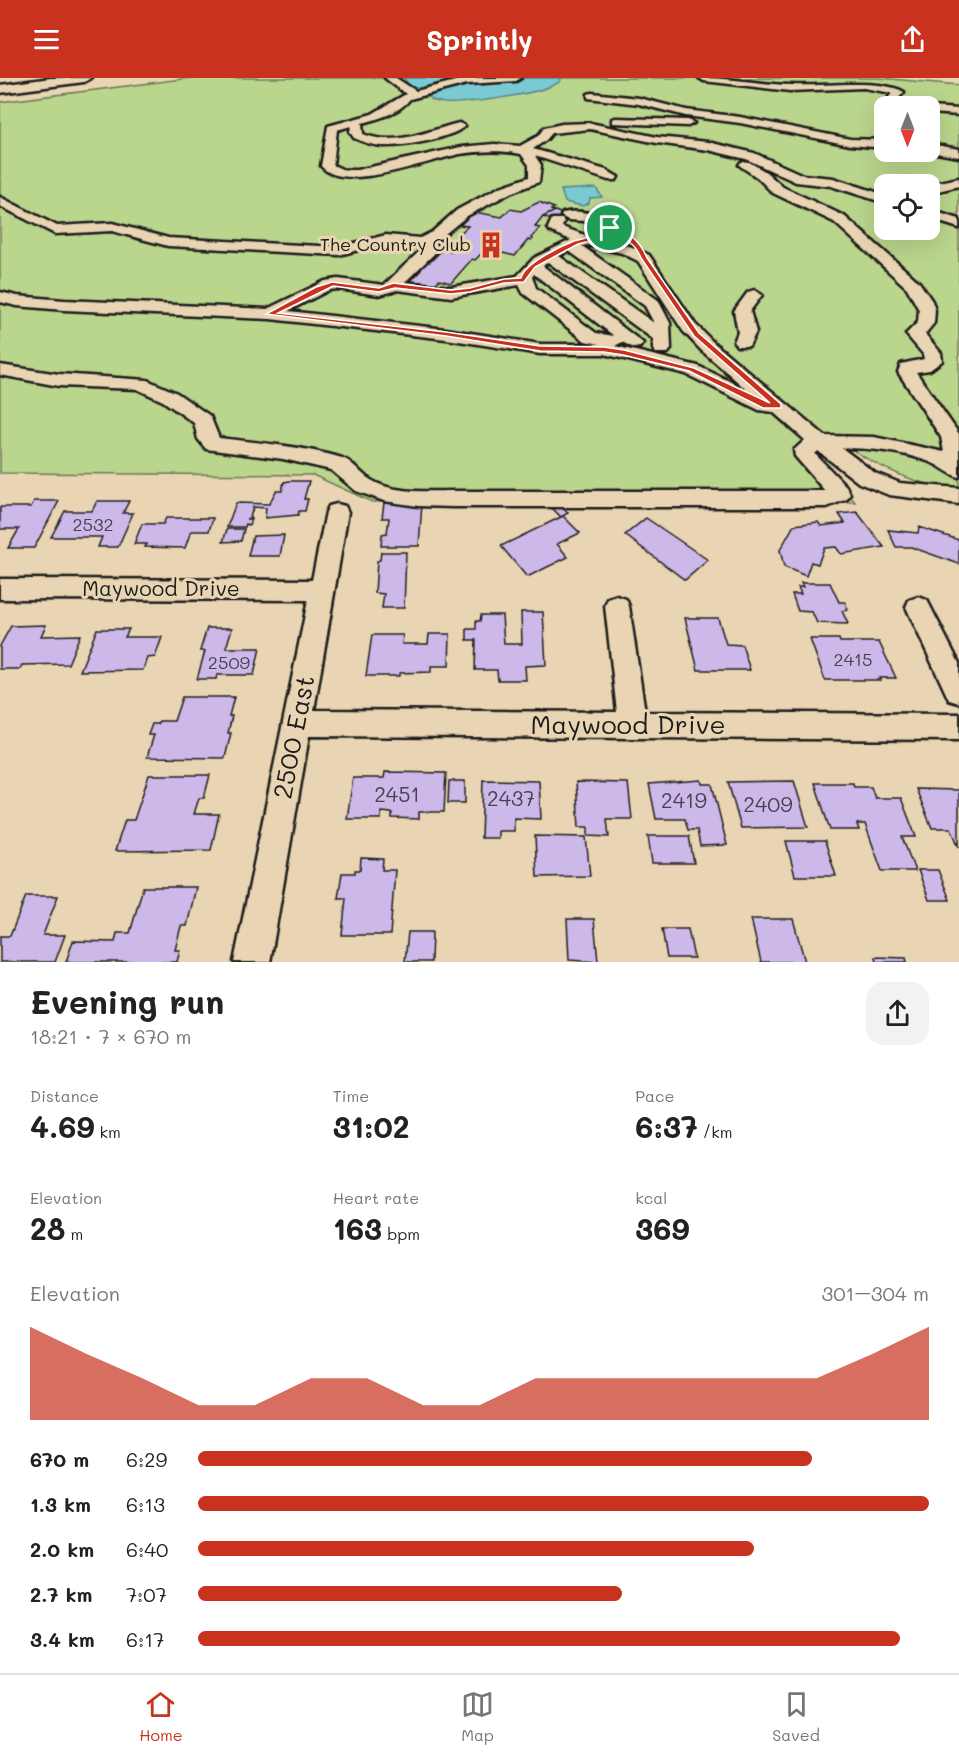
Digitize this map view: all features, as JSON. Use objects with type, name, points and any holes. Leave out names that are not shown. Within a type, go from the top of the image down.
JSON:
[{"type":"highway","points":[[0,84],[38,78]]},
{"type":"highway","points":[[0,89],[84,78]]},
{"type":"street","points":[[390,78],[414,95]]},
{"type":"street","points":[[516,78],[459,83],[406,97],[393,107],[357,122],[332,128],[327,166],[337,173],[359,173],[479,146],[524,149],[612,177]]},
{"type":"street","points":[[704,78],[797,88],[832,86],[881,88],[899,92],[896,96]]},
{"type":"street","points":[[592,96],[639,101],[686,113],[748,122],[850,142],[874,143]]},
{"type":"street","points":[[940,111],[959,112]]},
{"type":"street","points":[[551,129],[548,126],[552,122],[576,117],[630,122],[748,122]]},
{"type":"street","points":[[357,122],[358,136],[381,141],[414,139],[459,126]]},
{"type":"street","points":[[524,149],[542,138],[551,129],[590,126],[657,140],[708,146],[750,156],[802,180],[833,182],[874,195]]},
{"type":"street","points":[[0,370],[59,380],[140,384],[170,397],[200,417],[205,423],[209,441],[213,444],[283,452],[337,464],[342,466],[357,483],[368,488],[423,498],[827,500],[839,494],[838,491],[805,456],[804,450],[809,445],[819,442],[903,448],[953,466],[955,452],[951,437],[907,372],[907,368],[924,366],[933,361],[932,353],[915,334],[926,325],[927,310],[914,285],[836,216],[778,190],[753,169],[705,150],[708,146]]},
{"type":"street","points":[[0,201],[55,230],[112,227],[150,239],[184,244],[339,251],[386,239],[398,239],[415,244],[428,241],[462,213],[505,190],[535,179],[536,165],[524,149]]},
{"type":"street","points":[[940,150],[959,153]]},
{"type":"street","points":[[940,185],[959,182]]},
{"type":"street","points":[[662,343],[660,315],[652,303],[578,243],[555,228],[562,219],[583,216],[635,242],[689,327],[694,348]]},
{"type":"street","points":[[940,217],[959,224]]},
{"type":"street","points":[[393,285],[451,292],[470,290],[529,273],[550,256],[578,243],[603,236],[610,228]]},
{"type":"street","points":[[270,314],[332,284],[379,290],[389,289],[432,248],[428,241]]},
{"type":"street","points":[[578,243],[627,250],[644,258]]},
{"type":"street","points":[[550,256],[662,343]]},
{"type":"street","points":[[529,273],[529,290],[591,337],[637,345],[662,343],[694,348],[778,406],[819,442],[880,485],[914,494],[955,496]]},
{"type":"street","points":[[743,342],[747,332],[742,311],[754,295]]},
{"type":"street","points":[[0,297],[18,301],[270,314],[446,334],[540,348],[604,349],[692,370],[766,406],[778,406]]},
{"type":"street","points":[[0,306],[18,301]]},
{"type":"street","name":"2500 East","points":[[252,962],[337,512]]},
{"type":"street","name":"Maywood Drive","points":[[0,589],[322,590]]},
{"type":"street","points":[[616,606],[633,725]]},
{"type":"street","points":[[918,608],[959,691]]},
{"type":"street","name":"Maywood Drive","points":[[297,723],[959,727]]},
{"type":"green space","points":[[190,78],[879,78],[959,85],[959,489],[916,481],[872,461],[847,446],[817,456],[855,502],[372,502],[313,475],[0,473],[0,102]]},
{"type":"water","points":[[404,78],[453,78],[447,80],[464,85],[525,78],[558,78],[561,80],[541,90],[524,94],[469,102],[444,103],[429,98],[428,90],[410,87]]},
{"type":"water","points":[[596,188],[602,197],[590,198],[589,203],[583,206],[565,202],[561,190]]},
{"type":"building","name":"The Country Club","points":[[539,202],[554,208],[551,210],[555,211],[543,217],[535,227],[540,228],[531,238],[533,239],[528,240],[515,256],[486,249],[475,260],[472,259],[451,283],[439,280],[430,289],[408,284],[421,270],[417,269],[426,261],[430,262],[442,250],[451,252],[463,240],[455,238],[468,226],[460,225],[474,212],[502,217],[510,209],[521,211]]},
{"type":"building","points":[[555,211],[572,218],[562,224],[543,217]]},
{"type":"building","points":[[309,481],[304,499],[308,499],[305,511],[299,511],[298,515],[265,518],[266,508],[253,507],[250,518],[246,519],[251,519],[249,525],[227,527],[236,503],[269,504],[276,491],[282,491],[284,482]]},
{"type":"building","points":[[34,501],[59,501],[34,548],[8,548],[19,529],[0,529],[0,507],[31,507]]},
{"type":"building","points":[[97,501],[129,501],[123,513],[133,513],[118,547],[98,547],[102,537],[51,537],[65,511],[92,511]]},
{"type":"building","points":[[384,503],[422,503],[419,546],[381,546],[382,534],[387,533],[389,518],[382,518]]},
{"type":"building","points":[[557,504],[568,513],[561,517],[551,507]]},
{"type":"building","points":[[857,512],[884,547],[841,554],[836,547],[824,548],[818,564],[811,562],[806,576],[784,567],[780,550],[794,525],[818,522],[821,526],[845,523],[839,514]]},
{"type":"building","points":[[563,516],[580,533],[557,544],[568,557],[527,577],[501,546]]},
{"type":"building","points":[[166,518],[213,518],[209,531],[191,531],[185,548],[145,547],[147,544],[134,544],[142,524],[163,524]]},
{"type":"building","points":[[646,518],[708,560],[685,580],[625,535]]},
{"type":"building","points":[[919,527],[959,540],[959,564],[911,547],[896,547],[888,530],[918,533]]},
{"type":"building","points":[[227,529],[244,529],[241,541],[223,542]]},
{"type":"building","points":[[284,535],[280,556],[248,556],[253,536]]},
{"type":"building","points":[[381,552],[406,552],[404,608],[382,608],[384,594],[375,593],[377,561],[380,560]]},
{"type":"building","points":[[801,583],[830,583],[839,602],[845,602],[848,610],[842,611],[848,624],[817,623],[812,612],[798,611],[792,594],[801,594],[798,587],[803,587]]},
{"type":"building","points":[[521,612],[543,612],[546,665],[525,666],[526,680],[498,680],[497,670],[475,670],[476,640],[467,640],[467,629],[476,629],[476,621],[480,621],[481,615],[502,615],[504,644],[522,644]]},
{"type":"building","points":[[685,618],[718,618],[726,644],[742,645],[750,670],[698,670]]},
{"type":"building","points":[[46,625],[41,636],[80,635],[68,664],[22,665],[20,669],[0,669],[0,646],[11,626]]},
{"type":"building","points":[[207,628],[232,628],[226,648],[260,648],[254,675],[217,675],[216,679],[197,679],[205,651],[200,651]]},
{"type":"building","points":[[97,629],[129,629],[125,637],[162,637],[155,657],[147,658],[143,670],[80,671]]},
{"type":"building","points":[[429,634],[450,634],[449,666],[431,666],[431,672],[399,673],[399,676],[366,676],[372,635],[403,635],[402,644],[428,644]]},
{"type":"building","points":[[810,639],[879,642],[896,678],[825,680]]},
{"type":"building","points":[[182,697],[234,697],[229,716],[232,716],[228,733],[231,733],[225,758],[147,757],[154,735],[148,735],[152,724],[158,724],[159,721],[174,721]]},
{"type":"building","points":[[385,772],[446,773],[444,812],[419,812],[419,819],[392,818],[392,813],[381,812],[381,819],[347,819],[353,778],[384,778]]},
{"type":"building","points":[[149,775],[210,775],[204,798],[199,798],[194,814],[219,814],[211,850],[115,851],[125,820],[134,820]]},
{"type":"building","points":[[483,780],[539,781],[541,819],[514,818],[514,831],[498,831],[498,838],[481,838]]},
{"type":"building","points":[[701,780],[702,784],[712,784],[727,845],[700,846],[697,830],[688,830],[685,819],[656,819],[649,784]]},
{"type":"building","points":[[449,781],[465,781],[465,803],[448,803]]},
{"type":"building","points":[[794,781],[808,827],[741,828],[728,782]]},
{"type":"building","points":[[576,782],[628,783],[632,819],[607,819],[609,837],[588,836],[588,827],[579,827]]},
{"type":"building","points":[[815,783],[853,783],[854,787],[871,787],[875,798],[901,798],[916,837],[902,837],[915,871],[882,871],[865,824],[857,824],[859,830],[830,830]]},
{"type":"building","points":[[916,789],[959,790],[959,847],[951,828],[932,828]]},
{"type":"building","points":[[535,836],[586,837],[590,876],[537,877]]},
{"type":"building","points":[[648,836],[689,836],[694,863],[652,863]]},
{"type":"building","points":[[786,841],[825,841],[836,876],[795,876]]},
{"type":"building","points":[[361,858],[383,859],[382,870],[395,870],[390,935],[342,935],[346,898],[338,898],[342,873],[355,873],[355,870],[360,870]]},
{"type":"building","points":[[918,870],[938,870],[950,900],[929,900]]},
{"type":"building","points":[[143,887],[196,887],[187,926],[181,926],[175,950],[180,950],[177,962],[66,962],[73,941],[115,942],[117,933],[130,933]]},
{"type":"building","points":[[26,896],[58,896],[43,935],[65,935],[55,962],[0,962],[0,936],[10,936]]},
{"type":"building","points":[[567,919],[594,919],[598,962],[569,960]]},
{"type":"building","points":[[751,919],[793,919],[805,962],[761,962]]},
{"type":"building","points":[[662,929],[688,929],[694,958],[667,958]]},
{"type":"building","points":[[408,932],[432,932],[431,962],[405,962]]},
{"type":"building","points":[[875,957],[906,958],[907,962],[876,962]]},
{"type":"waterway","points":[[940,107],[959,108]]},
{"type":"place","name":"The Country Club","points":[[491,245]]},
{"type":"route","points":[[610,228],[630,238],[639,246],[644,258],[696,335],[778,406],[766,406],[692,370],[624,352],[604,349],[540,348],[446,334],[270,314],[332,284],[368,290],[389,289],[393,285],[434,292],[451,292],[470,290],[504,281],[524,280],[526,273],[533,266],[576,243],[603,236],[610,228]]}]
